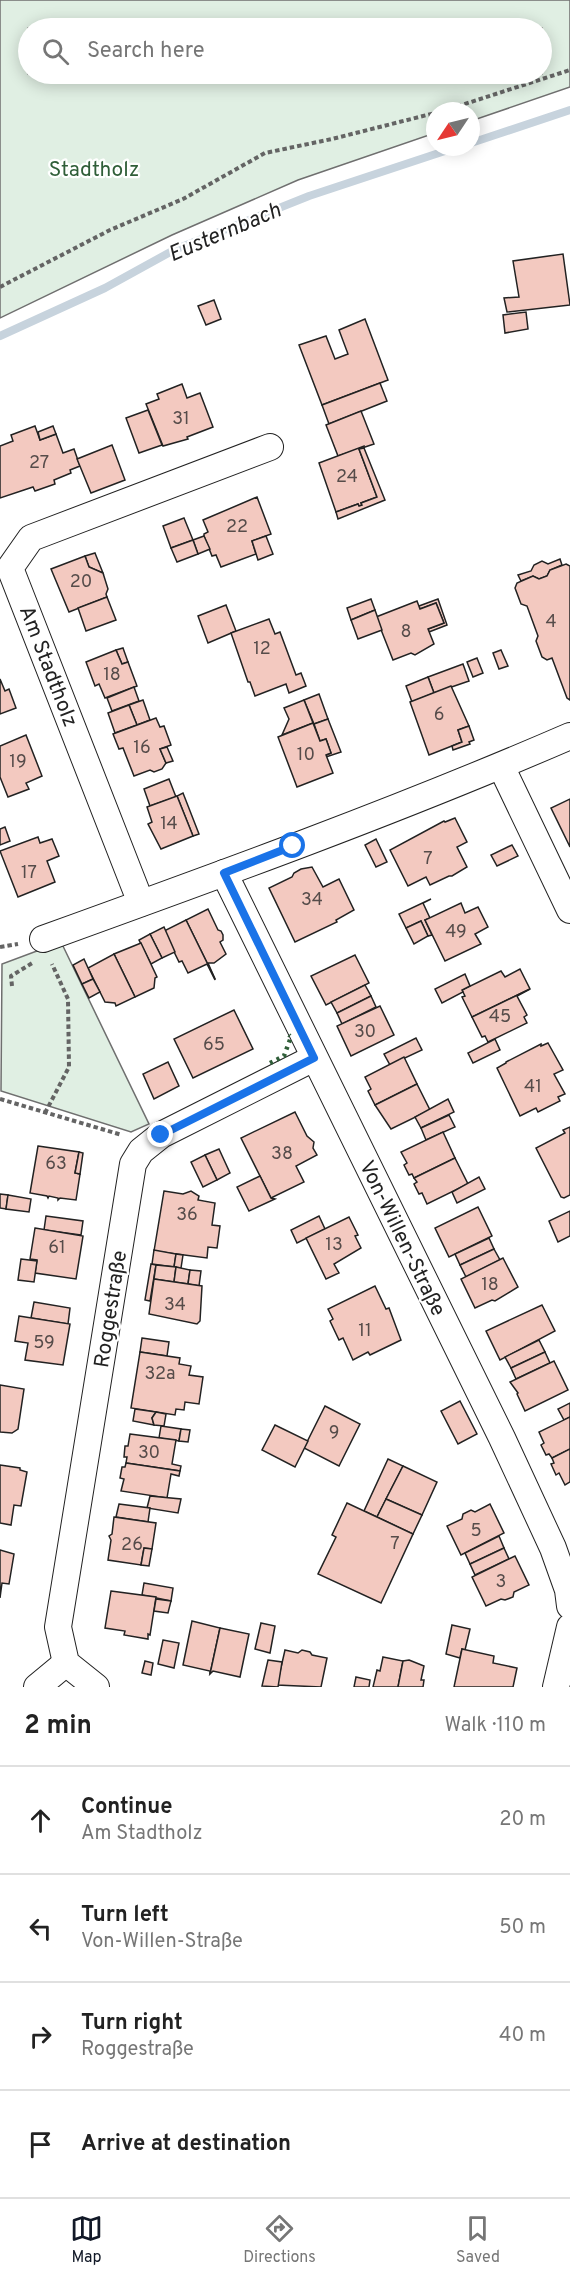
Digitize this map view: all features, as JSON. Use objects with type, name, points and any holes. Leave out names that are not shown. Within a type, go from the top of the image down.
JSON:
[{"type":"street","name":"Am Stadtholz","points":[[141,903],[10,568],[31,538],[270,447]]},
{"type":"street","points":[[46,947],[141,903],[501,766],[570,736]]},
{"type":"street","points":[[501,766],[570,910]]},
{"type":"street","name":"Von-Willen-Straße","points":[[224,873],[502,1438],[553,1548],[568,1590],[570,1606]]},
{"type":"street","points":[[141,1151],[161,1135],[314,1058]]},
{"type":"street","name":"Roggestraße","points":[[66,1663],[58,1627],[133,1164],[141,1151]]},
{"type":"street","points":[[556,1687],[570,1627]]},
{"type":"street","points":[[37,1687],[66,1663],[96,1687]]},
{"type":"path","points":[[552,76],[570,70]]},
{"type":"path","points":[[471,102],[527,84]]},
{"type":"path","points":[[0,287],[110,230],[183,199],[265,153],[332,140],[426,115]]},
{"type":"path","points":[[12,986],[11,976],[46,947],[68,999],[69,1067],[45,1113]]},
{"type":"path","points":[[0,1099],[121,1135],[141,1151]]},
{"type":"green space","name":"Stadtholz","points":[[0,0],[570,0],[570,87],[480,118],[480,102],[426,102],[426,136],[298,180],[172,235],[0,318]]},
{"type":"green space","points":[[61,942],[149,1124],[131,1132],[1,1091],[2,964]]},
{"type":"building","points":[[563,254],[570,305],[507,312],[504,298],[519,297],[513,261]]},
{"type":"building","points":[[214,300],[221,319],[206,325],[198,306]]},
{"type":"building","points":[[526,312],[528,329],[505,333],[503,315]]},
{"type":"building","points":[[365,319],[388,380],[322,405],[299,345],[326,336],[335,359],[348,354],[339,330]]},
{"type":"building","points":[[380,383],[387,401],[329,424],[322,405]]},
{"type":"building","points":[[182,384],[187,398],[200,393],[213,427],[187,437],[188,439],[163,446],[146,404],[159,399],[157,394]]},
{"type":"building","points":[[148,410],[162,445],[139,453],[126,418]]},
{"type":"building","points":[[361,411],[374,444],[338,456],[326,425]]},
{"type":"building","points":[[35,426],[40,440],[56,434],[63,453],[74,449],[80,466],[70,470],[71,473],[54,480],[55,484],[35,491],[33,487],[0,498],[0,446],[13,441],[11,435]]},
{"type":"building","points":[[53,426],[56,434],[40,440],[38,432]]},
{"type":"building","points":[[112,445],[125,480],[91,493],[77,459]]},
{"type":"building","points":[[364,446],[359,449],[377,497],[361,503],[362,505],[358,504],[336,512],[319,463]]},
{"type":"building","points":[[364,448],[385,500],[338,519],[336,512],[358,504],[362,505],[361,503],[377,497],[359,449]]},
{"type":"building","points":[[257,497],[271,534],[252,541],[256,554],[221,567],[216,555],[212,556],[204,536],[208,532],[203,520]]},
{"type":"building","points":[[184,518],[193,540],[171,548],[163,526]]},
{"type":"building","points":[[204,536],[210,549],[198,554],[193,540]]},
{"type":"building","points":[[266,536],[273,554],[258,560],[252,541]]},
{"type":"building","points":[[193,540],[198,554],[177,562],[171,548]]},
{"type":"building","points":[[95,553],[103,573],[89,567],[85,556]]},
{"type":"building","points":[[85,556],[89,567],[103,573],[108,589],[107,597],[69,612],[51,569]]},
{"type":"building","points":[[560,559],[562,565],[550,570],[547,576],[539,579],[533,576],[521,581],[518,575],[531,571],[534,565],[542,561],[548,564]]},
{"type":"building","points":[[566,564],[570,566],[570,700],[567,698],[552,658],[547,660],[542,657],[536,641],[538,636],[527,606],[521,604],[515,588],[517,583],[533,576],[539,579],[547,576],[550,570]]},
{"type":"building","points":[[107,597],[116,620],[86,631],[78,608]]},
{"type":"building","points":[[371,599],[375,610],[351,620],[347,608]]},
{"type":"building","points":[[438,599],[447,625],[429,632],[428,629],[444,623],[436,603],[420,609],[419,606]]},
{"type":"building","points":[[417,601],[420,609],[436,603],[444,623],[428,629],[434,644],[415,655],[411,653],[393,660],[376,617]]},
{"type":"building","points":[[226,605],[236,631],[208,643],[198,616]]},
{"type":"building","points":[[375,610],[382,630],[358,639],[351,620]]},
{"type":"building","points":[[269,619],[275,634],[280,632],[296,675],[301,673],[306,686],[289,693],[286,684],[255,696],[231,633]]},
{"type":"building","points":[[123,648],[128,662],[122,664],[116,650]]},
{"type":"building","points":[[116,650],[122,664],[128,662],[137,686],[105,698],[99,684],[95,686],[86,662]]},
{"type":"building","points":[[501,650],[508,666],[499,669],[493,653]]},
{"type":"building","points":[[477,658],[483,673],[473,677],[467,662]]},
{"type":"building","points":[[463,664],[469,681],[434,693],[428,677]]},
{"type":"building","points":[[428,677],[434,693],[412,702],[406,686]]},
{"type":"building","points":[[0,679],[5,691],[9,689],[16,708],[0,714]]},
{"type":"building","points":[[451,686],[469,726],[458,730],[462,742],[429,755],[410,702]]},
{"type":"building","points":[[134,687],[139,701],[112,711],[107,698]]},
{"type":"building","points":[[319,694],[328,719],[314,724],[304,700]]},
{"type":"building","points":[[143,700],[150,720],[137,725],[129,705]]},
{"type":"building","points":[[304,700],[313,723],[282,735],[289,719],[284,708]]},
{"type":"building","points":[[129,705],[137,725],[115,733],[108,713]]},
{"type":"building","points":[[156,718],[160,727],[164,726],[171,745],[160,749],[166,763],[162,769],[154,772],[150,770],[134,776],[123,748],[119,749],[113,734]]},
{"type":"building","points":[[328,719],[341,752],[326,757],[331,753],[326,739],[320,741],[314,724]]},
{"type":"building","points":[[313,723],[320,741],[326,739],[331,753],[326,755],[333,773],[297,787],[278,737]]},
{"type":"building","points":[[469,726],[474,740],[469,742],[470,744],[453,750],[452,746],[462,742],[458,730]]},
{"type":"building","points":[[26,735],[42,776],[26,783],[29,789],[8,797],[0,777],[0,746]]},
{"type":"building","points":[[167,747],[173,761],[166,763],[160,749]]},
{"type":"building","points":[[169,779],[176,797],[150,806],[144,789]]},
{"type":"building","points":[[183,793],[199,834],[193,836],[177,796]]},
{"type":"building","points":[[177,796],[193,836],[161,849],[148,824],[152,822],[147,807]]},
{"type":"building","points":[[570,799],[570,847],[551,808]]},
{"type":"building","points":[[455,818],[467,842],[457,847],[467,867],[430,885],[426,877],[408,886],[390,850],[444,821]]},
{"type":"building","points":[[5,827],[10,841],[0,845],[0,829]]},
{"type":"building","points":[[38,837],[40,843],[52,839],[59,856],[47,861],[55,882],[18,897],[0,851]]},
{"type":"building","points":[[376,839],[387,862],[376,867],[365,845]]},
{"type":"building","points":[[512,845],[518,856],[497,866],[491,855]]},
{"type":"building","points":[[312,867],[323,887],[339,879],[354,910],[336,920],[337,922],[295,942],[269,888],[292,877],[301,869]]},
{"type":"building","points":[[431,899],[423,903],[430,918],[425,920],[432,935],[428,936],[421,921],[406,928],[399,914]]},
{"type":"building","points":[[461,903],[465,913],[478,907],[488,927],[475,934],[481,944],[445,961],[425,920]]},
{"type":"building","points":[[208,909],[218,930],[223,935],[223,940],[220,942],[226,954],[214,963],[208,963],[215,979],[186,920]]},
{"type":"building","points":[[186,920],[215,980],[207,964],[188,973],[182,961],[179,962],[164,931]]},
{"type":"building","points":[[421,921],[428,936],[414,944],[406,928]]},
{"type":"building","points":[[164,927],[175,952],[162,958],[150,934]]},
{"type":"building","points":[[150,934],[162,958],[151,964],[139,940]]},
{"type":"building","points":[[141,943],[157,977],[154,988],[135,997],[114,954]]},
{"type":"building","points":[[114,954],[135,997],[116,1006],[115,1003],[105,1002],[88,968]]},
{"type":"building","points":[[355,955],[369,983],[326,1005],[311,976]]},
{"type":"building","points":[[84,959],[93,979],[82,984],[73,965]]},
{"type":"building","points":[[520,969],[530,989],[472,1017],[462,997],[465,996],[462,990],[501,971],[505,977]]},
{"type":"building","points":[[465,974],[470,986],[442,1003],[435,989]]},
{"type":"building","points":[[93,979],[100,992],[89,998],[82,984]]},
{"type":"building","points":[[365,985],[371,996],[337,1013],[331,1002]]},
{"type":"building","points":[[530,989],[517,996],[527,1015],[524,1017],[527,1023],[488,1042],[485,1036],[482,1037],[472,1017]]},
{"type":"building","points":[[371,996],[376,1007],[342,1024],[337,1013]]},
{"type":"building","points":[[380,1006],[394,1035],[351,1056],[337,1026]]},
{"type":"building","points":[[234,1010],[253,1049],[193,1078],[174,1039]]},
{"type":"building","points":[[416,1038],[422,1050],[390,1065],[384,1054]]},
{"type":"building","points":[[495,1039],[500,1050],[473,1063],[468,1053]]},
{"type":"building","points":[[548,1043],[563,1070],[554,1074],[565,1094],[558,1097],[560,1101],[538,1112],[536,1108],[520,1116],[497,1068],[541,1044],[541,1046]]},
{"type":"building","points":[[404,1057],[417,1084],[375,1105],[368,1091],[371,1089],[365,1077]]},
{"type":"building","points":[[168,1062],[179,1086],[154,1099],[143,1074]]},
{"type":"building","points":[[417,1084],[430,1110],[391,1129],[375,1105]]},
{"type":"building","points":[[448,1099],[454,1112],[421,1128],[415,1117]]},
{"type":"building","points":[[295,1112],[307,1136],[314,1142],[313,1148],[317,1155],[296,1166],[304,1182],[271,1198],[241,1138]]},
{"type":"building","points":[[449,1115],[455,1127],[426,1140],[421,1128]]},
{"type":"building","points":[[570,1127],[570,1195],[564,1198],[561,1197],[536,1148],[565,1133],[563,1130]]},
{"type":"building","points":[[443,1132],[455,1158],[414,1178],[412,1174],[409,1175],[404,1165],[407,1163],[401,1152]]},
{"type":"building","points":[[38,1146],[79,1152],[75,1173],[80,1174],[76,1200],[60,1198],[58,1200],[58,1198],[30,1193]]},
{"type":"building","points":[[219,1149],[230,1173],[217,1180],[205,1155]]},
{"type":"building","points":[[79,1152],[83,1153],[80,1174],[75,1173]]},
{"type":"building","points":[[205,1155],[217,1180],[203,1187],[191,1162]]},
{"type":"building","points":[[455,1158],[468,1184],[427,1204],[422,1193],[419,1194],[414,1184],[417,1182],[414,1178]]},
{"type":"building","points":[[260,1176],[271,1198],[275,1199],[249,1211],[237,1187]]},
{"type":"building","points":[[479,1177],[485,1189],[457,1203],[452,1192]]},
{"type":"building","points":[[164,1191],[183,1194],[191,1191],[199,1196],[198,1200],[215,1203],[212,1225],[220,1226],[217,1248],[208,1247],[207,1258],[154,1251]]},
{"type":"building","points":[[0,1194],[8,1195],[6,1209],[0,1208]]},
{"type":"building","points":[[8,1195],[31,1199],[29,1212],[6,1209]]},
{"type":"building","points":[[478,1207],[492,1236],[449,1257],[435,1228]]},
{"type":"building","points":[[570,1211],[570,1236],[558,1242],[549,1221]]},
{"type":"building","points":[[46,1216],[83,1221],[81,1235],[44,1230]]},
{"type":"building","points":[[319,1216],[325,1229],[297,1243],[291,1230]]},
{"type":"building","points":[[349,1217],[358,1235],[355,1236],[361,1248],[334,1264],[339,1273],[326,1279],[306,1238]]},
{"type":"building","points":[[35,1228],[83,1236],[76,1279],[35,1273],[37,1260],[30,1259]]},
{"type":"building","points":[[489,1238],[494,1249],[460,1265],[455,1254]]},
{"type":"building","points":[[494,1249],[500,1260],[466,1277],[460,1265]]},
{"type":"building","points":[[154,1250],[176,1254],[174,1267],[152,1264]]},
{"type":"building","points":[[176,1254],[183,1255],[181,1268],[174,1267]]},
{"type":"building","points":[[503,1258],[518,1287],[495,1301],[492,1300],[475,1308],[461,1279]]},
{"type":"building","points":[[21,1259],[37,1261],[34,1282],[18,1280]]},
{"type":"building","points":[[151,1264],[156,1265],[150,1301],[145,1300]]},
{"type":"building","points":[[156,1265],[176,1267],[174,1282],[154,1279]]},
{"type":"building","points":[[176,1267],[190,1270],[188,1284],[174,1282]]},
{"type":"building","points":[[190,1270],[201,1271],[199,1286],[188,1284]]},
{"type":"building","points":[[154,1279],[202,1286],[200,1321],[197,1324],[149,1314]]},
{"type":"building","points":[[375,1286],[386,1309],[389,1308],[401,1340],[370,1355],[368,1352],[353,1360],[343,1338],[339,1340],[330,1321],[333,1319],[328,1309]]},
{"type":"building","points":[[34,1302],[70,1308],[68,1324],[31,1318]]},
{"type":"building","points":[[542,1305],[555,1331],[500,1360],[486,1331]]},
{"type":"building","points":[[19,1316],[70,1324],[63,1365],[25,1360],[28,1343],[15,1341]]},
{"type":"building","points":[[142,1338],[169,1342],[167,1356],[140,1352]]},
{"type":"building","points":[[539,1340],[545,1352],[511,1368],[505,1357]]},
{"type":"building","points":[[140,1352],[180,1358],[179,1364],[191,1366],[189,1375],[203,1377],[199,1404],[185,1402],[184,1410],[176,1409],[175,1415],[131,1408]]},
{"type":"building","points":[[545,1352],[550,1363],[516,1379],[511,1368]]},
{"type":"building","points":[[554,1361],[568,1390],[525,1411],[518,1393],[510,1382]]},
{"type":"building","points":[[0,1385],[24,1389],[18,1429],[12,1433],[0,1432]]},
{"type":"building","points":[[460,1401],[477,1434],[458,1444],[441,1411]]},
{"type":"building","points":[[570,1403],[570,1417],[564,1420],[558,1409]]},
{"type":"building","points":[[325,1406],[360,1424],[339,1466],[304,1448]]},
{"type":"building","points":[[135,1409],[156,1412],[152,1418],[154,1425],[133,1421]]},
{"type":"building","points":[[156,1412],[166,1414],[164,1426],[154,1425],[152,1418]]},
{"type":"building","points":[[570,1417],[570,1449],[552,1458],[549,1454],[546,1455],[541,1445],[544,1443],[539,1432]]},
{"type":"building","points":[[275,1425],[308,1441],[295,1467],[262,1450]]},
{"type":"building","points":[[161,1426],[181,1429],[179,1441],[159,1438]]},
{"type":"building","points":[[181,1429],[190,1430],[188,1442],[179,1441]]},
{"type":"building","points":[[130,1434],[176,1440],[172,1464],[181,1466],[180,1471],[126,1463],[125,1446],[128,1446]]},
{"type":"building","points":[[570,1449],[570,1482],[565,1485],[559,1473],[556,1475],[551,1464],[554,1463],[552,1458]]},
{"type":"building","points":[[388,1459],[403,1466],[377,1517],[364,1511]]},
{"type":"building","points":[[126,1463],[180,1471],[179,1476],[171,1474],[167,1498],[121,1491],[124,1479],[120,1478],[122,1467],[125,1467]]},
{"type":"building","points":[[0,1465],[20,1468],[27,1472],[21,1506],[14,1505],[11,1525],[0,1523]]},
{"type":"building","points":[[403,1466],[437,1482],[422,1515],[386,1499]]},
{"type":"building","points":[[150,1496],[181,1499],[178,1513],[147,1508]]},
{"type":"building","points":[[386,1499],[422,1515],[413,1534],[377,1517]]},
{"type":"building","points":[[347,1503],[413,1534],[381,1603],[318,1574],[336,1537],[332,1535]]},
{"type":"building","points":[[119,1504],[150,1508],[148,1522],[116,1517]]},
{"type":"building","points":[[490,1504],[504,1533],[461,1555],[447,1526],[462,1519],[463,1514],[471,1510],[475,1512]]},
{"type":"building","points":[[114,1517],[156,1523],[152,1549],[144,1548],[141,1565],[108,1560],[111,1540],[109,1536],[112,1534]]},
{"type":"building","points":[[499,1536],[504,1548],[470,1564],[465,1553]]},
{"type":"building","points":[[144,1548],[152,1549],[149,1566],[141,1565]]},
{"type":"building","points":[[504,1548],[509,1559],[475,1575],[470,1564]]},
{"type":"building","points":[[0,1550],[14,1554],[9,1584],[2,1583],[0,1598]]},
{"type":"building","points":[[515,1556],[529,1585],[514,1592],[513,1597],[501,1599],[486,1606],[472,1577]]},
{"type":"building","points":[[144,1583],[173,1588],[171,1601],[142,1595]]},
{"type":"building","points":[[111,1591],[156,1597],[148,1639],[124,1635],[125,1631],[105,1628]]},
{"type":"building","points":[[156,1599],[171,1601],[168,1613],[154,1611]]},
{"type":"building","points":[[192,1621],[220,1628],[210,1674],[210,1671],[183,1665]]},
{"type":"building","points":[[261,1623],[275,1626],[270,1653],[255,1649]]},
{"type":"building","points":[[452,1625],[470,1629],[465,1650],[462,1649],[460,1658],[446,1654]]},
{"type":"building","points":[[220,1628],[249,1634],[240,1677],[213,1671],[210,1674]]},
{"type":"building","points":[[163,1640],[179,1643],[174,1668],[158,1664]]},
{"type":"building","points":[[462,1649],[494,1656],[493,1663],[517,1668],[513,1687],[454,1687]]},
{"type":"building","points":[[285,1650],[298,1653],[302,1650],[327,1658],[321,1687],[277,1685]]},
{"type":"building","points":[[383,1657],[403,1661],[398,1687],[373,1687]]},
{"type":"building","points":[[268,1660],[282,1662],[278,1687],[262,1686]]},
{"type":"building","points":[[409,1660],[424,1666],[421,1680],[424,1680],[423,1687],[398,1687],[403,1661]]},
{"type":"building","points":[[145,1661],[153,1663],[151,1675],[142,1673]]},
{"type":"building","points":[[356,1677],[370,1680],[369,1687],[354,1687]]},
{"type":"waterway","name":"Eusternbach","points":[[480,140],[570,110]]},
{"type":"waterway","name":"Eusternbach","points":[[0,336],[105,288],[174,250],[309,196],[430,156]]},
{"type":"hedge","points":[[270,1063],[284,1056],[291,1037],[289,1035]]},
{"type":"route","points":[[161,1135],[314,1058],[224,873],[293,846]]}]
